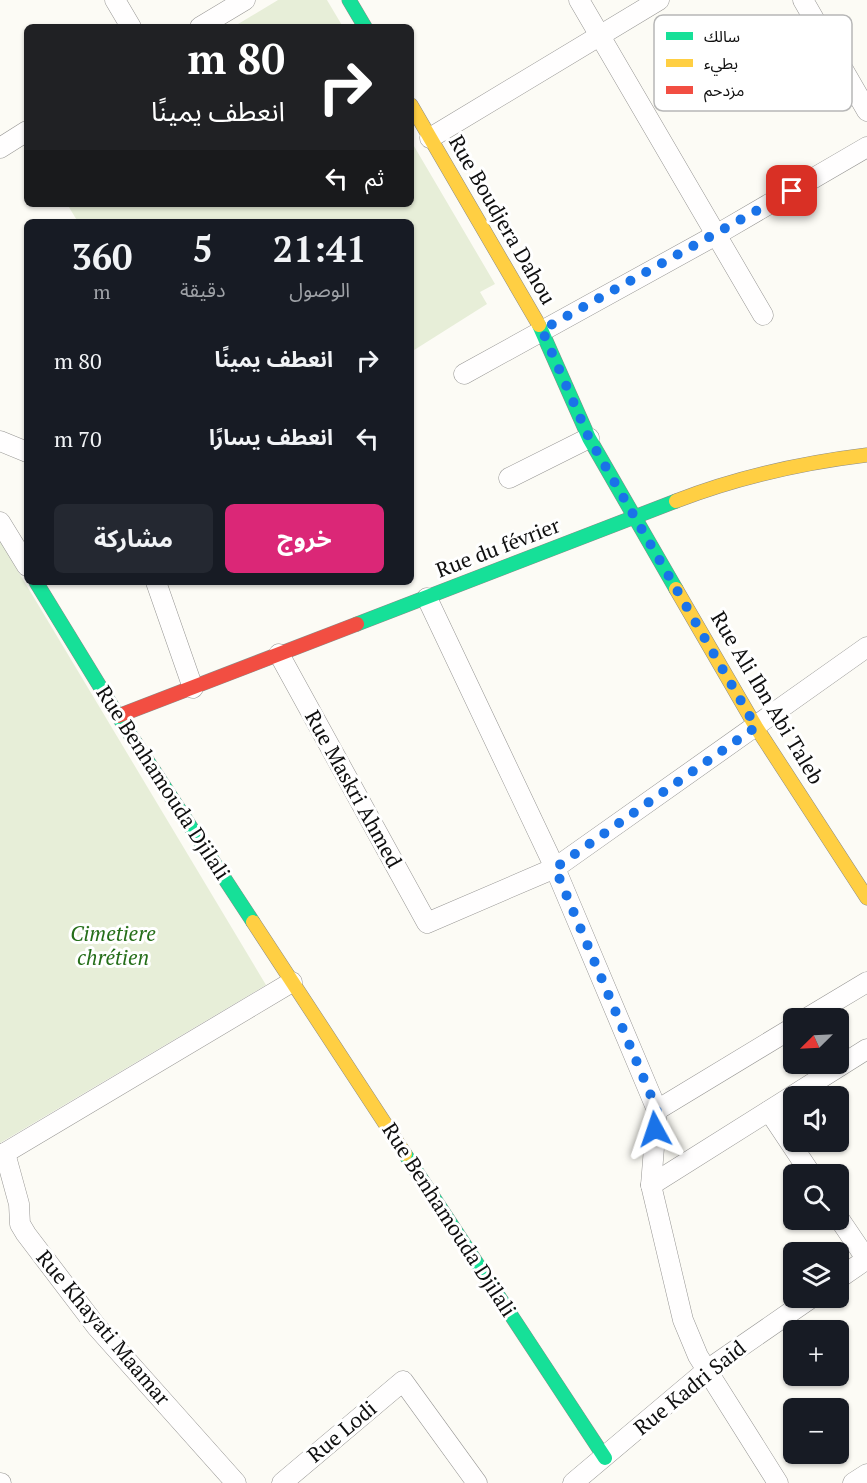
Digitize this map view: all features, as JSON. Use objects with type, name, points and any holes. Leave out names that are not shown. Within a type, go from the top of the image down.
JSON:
[{"type":"street","points":[[115,0],[128,24]]},
{"type":"street","points":[[205,24],[244,0]]},
{"type":"street","points":[[349,0],[363,24]]},
{"type":"street","points":[[579,0],[763,315]]},
{"type":"street","points":[[430,138],[659,0]]},
{"type":"street","points":[[803,0],[812,15]]},
{"type":"street","points":[[852,85],[867,111]]},
{"type":"street","name":"Rue Boudjera Dahou","points":[[414,110],[542,330],[589,438],[636,517]]},
{"type":"street","points":[[0,148],[24,133]]},
{"type":"street","points":[[464,374],[716,235],[867,147]]},
{"type":"street","points":[[509,478],[589,438]]},
{"type":"street","points":[[0,441],[24,451]]},
{"type":"street","name":"Rue du février","points":[[118,716],[721,484],[811,462],[867,455]]},
{"type":"street","name":"Rue Ali Ibn Abi Taleb","points":[[636,517],[756,727],[867,898]]},
{"type":"street","points":[[0,522],[24,561]]},
{"type":"street","name":"Rue Benhamouda Djilali","points":[[38,585],[118,716],[605,1458]]},
{"type":"street","points":[[157,585],[193,687]]},
{"type":"street","points":[[427,598],[555,868],[657,1110],[651,1185],[683,1320],[707,1370],[778,1483]]},
{"type":"street","points":[[555,868],[867,647]]},
{"type":"street","name":"Rue Maskri Ahmed","points":[[279,654],[427,924],[555,868]]},
{"type":"street","points":[[3,1155],[292,982]]},
{"type":"street","points":[[824,1008],[867,982]]},
{"type":"street","points":[[657,1110],[783,1034]]},
{"type":"street","points":[[651,1185],[867,1049]]},
{"type":"street","points":[[769,1111],[804,1164]]},
{"type":"street","name":"Rue Khayati Maamar","points":[[3,1155],[19,1204],[20,1224],[26,1234],[96,1326],[236,1483]]},
{"type":"street","points":[[847,1230],[867,1259],[849,1271]]},
{"type":"street","name":"Rue Kadri Said","points":[[573,1483],[707,1370],[797,1308]]},
{"type":"street","name":"Rue Lodi","points":[[282,1483],[403,1381],[477,1483]]},
{"type":"street","points":[[854,1483],[867,1474]]},
{"type":"green space","points":[[278,0],[327,0],[341,24],[238,24]]},
{"type":"green space","points":[[414,146],[495,284],[480,292],[487,304],[414,350],[414,219],[76,219],[69,207],[414,207]]},
{"type":"green space","name":"Cimetiere chrétien","points":[[0,541],[24,581],[24,585],[26,585],[266,985],[0,1143]]},
{"type":"traffic: fast","points":[[349,0],[363,24]]},
{"type":"traffic: fast","points":[[539,325],[589,438],[676,589]]},
{"type":"traffic: fast","points":[[357,624],[676,501]]},
{"type":"traffic: fast","points":[[38,585],[118,716],[253,922]]},
{"type":"traffic: fast","points":[[405,1154],[605,1458]]},
{"type":"traffic: slow","points":[[414,110],[539,325]]},
{"type":"traffic: slow","points":[[676,501],[770,472],[867,455]]},
{"type":"traffic: slow","points":[[676,589],[756,727],[867,898]]},
{"type":"traffic: slow","points":[[253,922],[405,1154]]},
{"type":"traffic: jam","points":[[118,716],[357,624]]},
{"type":"route","points":[[655,1129],[657,1110],[555,868],[756,727],[589,438],[542,330],[792,191]]}]
